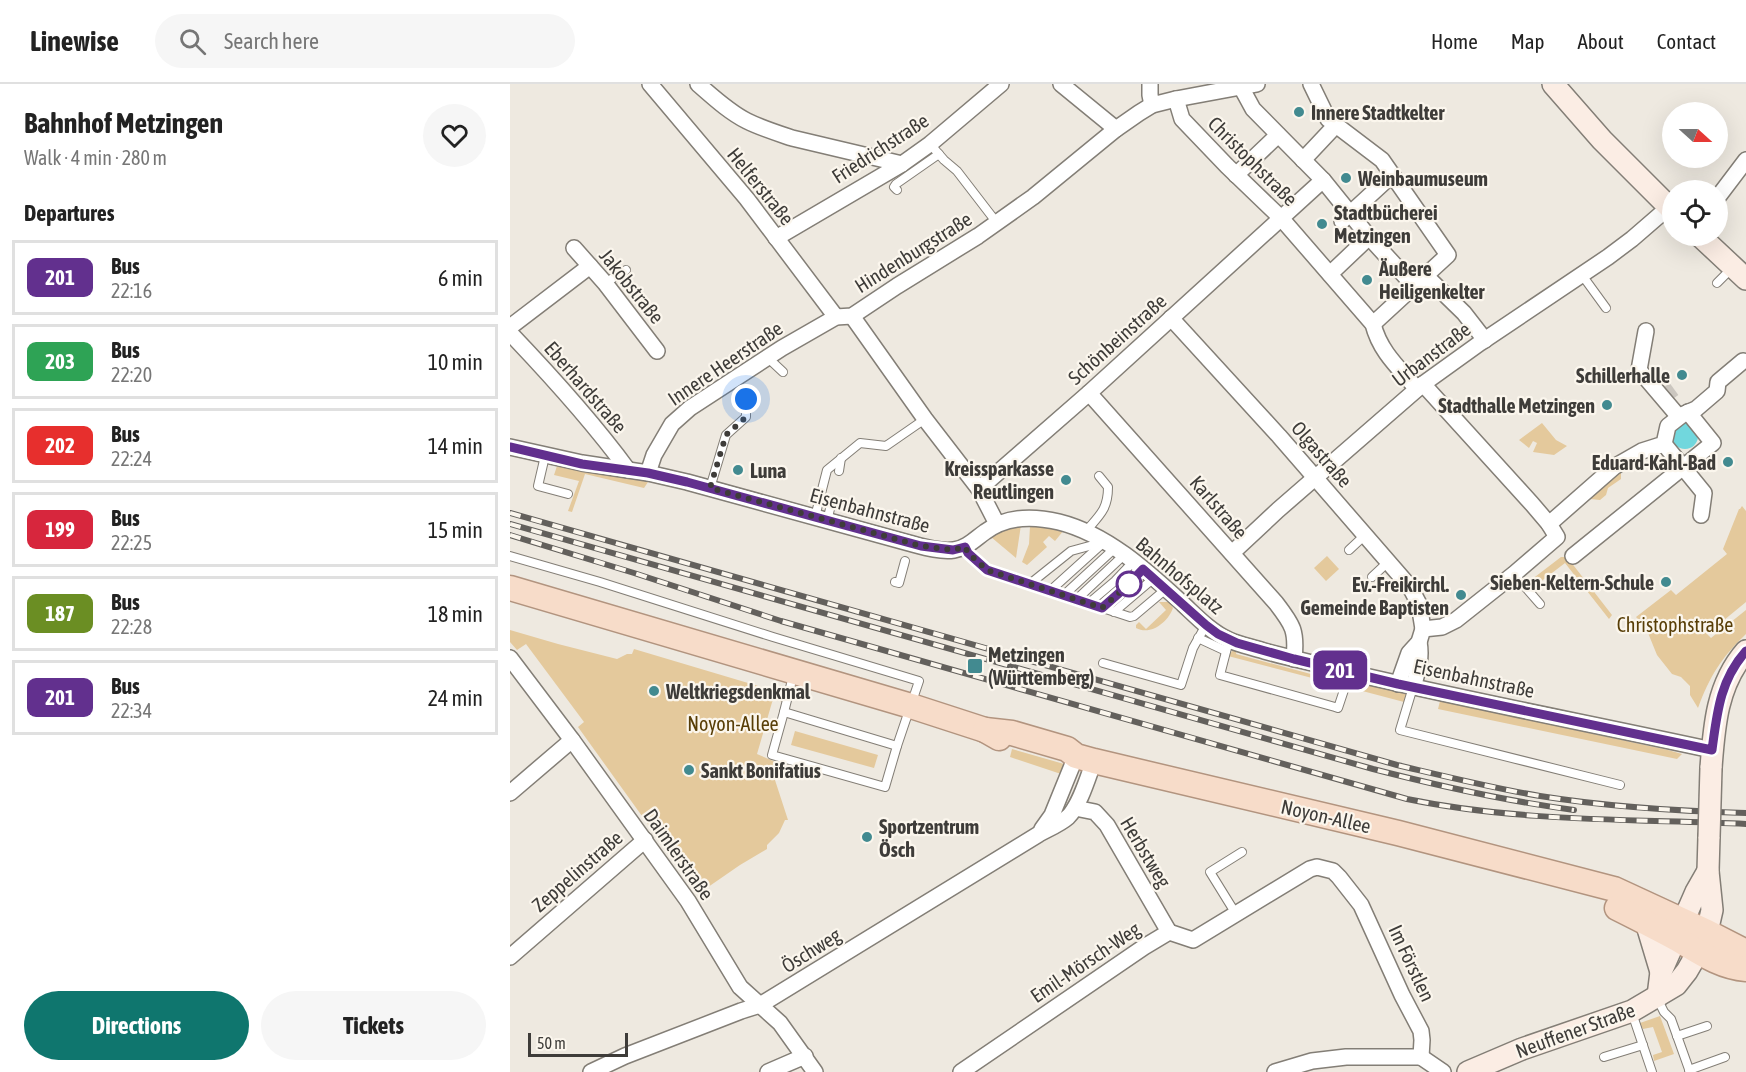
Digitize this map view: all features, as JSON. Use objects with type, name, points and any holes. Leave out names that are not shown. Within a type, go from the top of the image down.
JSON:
[{"type":"main road","points":[[1553,84],[1602,140],[1662,199]]},
{"type":"main road","points":[[1711,246],[1740,273]]},
{"type":"main road","name":"Noyon-Allee","points":[[510,588],[795,671],[985,730],[1012,733],[1067,749],[1085,758],[1477,852],[1614,889],[1680,930]]},
{"type":"main road","points":[[1657,996],[1676,985],[1702,942],[1712,910],[1708,871],[1711,759],[1722,690],[1734,666],[1746,651]]},
{"type":"main road","name":"Neuffener Straße","points":[[1468,1072],[1522,1049],[1632,1011],[1657,996],[1661,972],[1696,892],[1708,871]]},
{"type":"main road","name":"Noyon-Allee","points":[[1576,880],[1605,902],[1646,922],[1680,930]]},
{"type":"main road","points":[[1646,922],[1661,972]]},
{"type":"main road","points":[[1680,930],[1702,942],[1746,952]]},
{"type":"main road","points":[[1702,942],[1710,959],[1732,968],[1746,969]]},
{"type":"street","name":"Helferstraße","points":[[650,84],[747,199],[838,318]]},
{"type":"street","points":[[698,84],[746,120],[781,134],[902,164]]},
{"type":"street","name":"Friedrichstraße","points":[[776,238],[902,164],[934,149],[1001,84]]},
{"type":"street","points":[[1061,84],[1116,129]]},
{"type":"street","points":[[1150,84],[1152,105]]},
{"type":"street","name":"Hindenburgstraße","points":[[997,524],[979,489],[925,419],[838,318],[997,223],[1033,197],[1116,129],[1152,105],[1223,87],[1257,84]]},
{"type":"street","points":[[1311,84],[1328,119],[1382,160],[1449,255],[1373,324]]},
{"type":"street","points":[[1241,87],[1253,109],[1323,180],[1346,217],[1369,237],[1414,286]]},
{"type":"street","name":"Christophstraße","points":[[1176,99],[1182,119],[1281,218],[1373,324],[1376,338],[1382,349],[1553,530]]},
{"type":"street","points":[[1303,160],[1335,126]]},
{"type":"street","points":[[1236,175],[1278,135]]},
{"type":"street","points":[[1728,184],[1746,160]]},
{"type":"street","points":[[1346,217],[1392,175]]},
{"type":"street","name":"Schönbeinstraße","points":[[979,489],[1089,393],[1323,180]]},
{"type":"street","name":"Urbanstraße","points":[[1232,553],[1315,477],[1420,387],[1582,275],[1662,215]]},
{"type":"street","points":[[1330,274],[1369,237]]},
{"type":"street","name":"Jakobstraße","points":[[574,248],[605,283],[657,351]]},
{"type":"street","points":[[510,327],[590,266]]},
{"type":"street","points":[[1425,275],[1464,313],[1485,340]]},
{"type":"street","name":"Innere Heerstraße","points":[[648,473],[654,455],[672,424],[690,408],[767,357],[838,318]]},
{"type":"street","name":"Olgastraße","points":[[1171,318],[1315,477],[1410,587],[1419,604],[1421,653],[1419,669],[1405,685]]},
{"type":"street","points":[[1573,556],[1645,502],[1713,443],[1639,370],[1646,331]]},
{"type":"street","name":"Eberhardstraße","points":[[510,333],[556,381],[628,470]]},
{"type":"street","points":[[1664,444],[1668,426],[1696,409],[1717,391],[1718,382],[1743,361]]},
{"type":"street","name":"Karlstraße","points":[[1089,393],[1276,603],[1292,627],[1296,640],[1294,659]]},
{"type":"street","points":[[1421,635],[1456,620],[1514,574],[1614,467],[1641,448],[1664,444]]},
{"type":"street","points":[[1664,444],[1704,493],[1703,508]]},
{"type":"street","name":"Eisenbahnstraße","points":[[510,447],[582,464],[648,473],[921,546],[953,550],[965,547]]},
{"type":"street","points":[[1700,487],[1716,490]]},
{"type":"street","points":[[965,547],[997,524],[1009,520],[1042,519],[1086,531],[1129,559]]},
{"type":"street","name":"Bahnhofsplatz","points":[[1129,559],[1166,589],[1202,632],[1227,645]]},
{"type":"street","name":"Eisenbahnstraße","points":[[1227,645],[1350,672],[1711,759]]},
{"type":"street","name":"Daimlerstraße","points":[[510,658],[688,901],[740,987],[780,1023],[815,1072]]},
{"type":"street","points":[[510,793],[572,740]]},
{"type":"street","name":"Öschweg","points":[[591,1072],[625,1056],[760,1005],[1068,817],[1075,808],[1085,758]]},
{"type":"street","name":"Öschweg","points":[[1039,834],[1053,815],[1085,758]]},
{"type":"street","name":"Herbstweg","points":[[1075,808],[1095,812],[1107,825],[1169,932]]},
{"type":"street","name":"Zeppelinstraße","points":[[510,957],[645,840]]},
{"type":"street","name":"Emil-Mörsch-Weg","points":[[961,1072],[1169,932],[1193,940],[1310,869],[1317,867],[1332,871]]},
{"type":"street","name":"Im Förstlen","points":[[1332,871],[1340,877],[1361,905],[1376,935],[1402,995],[1421,1031],[1421,1057]]},
{"type":"street","points":[[768,1072],[805,1056]]},
{"type":"street","points":[[1275,1072],[1312,1061],[1346,1057],[1421,1057],[1443,1072]]},
{"type":"lane","points":[[897,190],[894,187],[896,184],[934,149],[957,171],[997,223]]},
{"type":"lane","points":[[605,283],[626,270]]},
{"type":"lane","points":[[1717,283],[1740,273]]},
{"type":"lane","points":[[1582,275],[1605,308]]},
{"type":"lane","points":[[767,357],[783,372]]},
{"type":"lane","points":[[710,488],[726,435],[746,417],[746,399]]},
{"type":"lane","points":[[821,519],[827,470],[860,443],[886,446],[925,419]]},
{"type":"lane","points":[[545,456],[538,486],[568,494]]},
{"type":"lane","points":[[839,471],[841,458]]},
{"type":"lane","points":[[1086,531],[1103,513],[1108,501],[1108,487],[1099,476]]},
{"type":"lane","points":[[821,519],[832,501]]},
{"type":"lane","points":[[1349,550],[1364,536]]},
{"type":"lane","points":[[965,547],[968,553],[987,570],[1130,617],[1166,589]]},
{"type":"lane","points":[[1031,583],[1071,551],[1129,559]]},
{"type":"lane","points":[[512,556],[919,681],[885,787],[772,755],[795,671]]},
{"type":"lane","points":[[1051,590],[1129,559]]},
{"type":"lane","points":[[1064,595],[1129,559]]},
{"type":"lane","points":[[1077,599],[1129,559]]},
{"type":"lane","points":[[1089,603],[1115,581],[1129,559]]},
{"type":"lane","points":[[1102,608],[1127,586],[1129,559]]},
{"type":"lane","points":[[1114,612],[1129,559]]},
{"type":"lane","points":[[895,582],[899,583],[905,561]]},
{"type":"lane","points":[[1372,577],[1388,562]]},
{"type":"lane","points":[[1514,574],[1540,604]]},
{"type":"lane","points":[[1103,663],[1181,685],[1193,648],[1202,632]]},
{"type":"lane","points":[[1227,645],[1220,675],[1338,708],[1350,672]]},
{"type":"lane","points":[[1405,685],[1400,730],[1620,785]]},
{"type":"lane","points":[[784,712],[897,746]]},
{"type":"lane","points":[[1236,914],[1210,872],[1242,852]]},
{"type":"lane","points":[[1657,996],[1664,1012],[1671,1019],[1690,1071],[1725,1057]]},
{"type":"lane","points":[[1632,1011],[1652,1072]]},
{"type":"lane","points":[[1677,1036],[1707,1026]]},
{"type":"lane","points":[[1604,1057],[1643,1045]]},
{"type":"green space","points":[[1542,423],[1556,440],[1567,446],[1554,455],[1533,452],[1537,443],[1533,441],[1529,448],[1519,440]]},
{"type":"green space","points":[[557,466],[650,479],[644,488],[585,474],[572,512],[568,511],[579,481],[554,475]]},
{"type":"green space","points":[[1612,473],[1621,473],[1621,479],[1608,488],[1606,495],[1600,500],[1590,499],[1590,495]]},
{"type":"green space","name":"Christophstraße","points":[[1742,506],[1746,511],[1746,602],[1707,634],[1711,638],[1746,610],[1746,634],[1717,668],[1698,708],[1690,695],[1690,686],[1681,677],[1672,674],[1657,655],[1646,628],[1636,617],[1671,590],[1676,595],[1727,554],[1723,549]]},
{"type":"green space","points":[[1021,525],[1016,558],[991,537],[1004,529]]},
{"type":"green space","points":[[1039,525],[1064,530],[1055,541],[1049,536],[1043,542],[1047,547],[1027,565],[1022,562],[1029,544],[1030,526]]},
{"type":"green space","points":[[1327,556],[1339,569],[1326,581],[1314,568]]},
{"type":"green space","points":[[1561,557],[1567,557],[1612,615],[1609,619],[1565,563],[1535,586],[1531,580]]},
{"type":"green space","points":[[1159,602],[1169,602],[1173,608],[1163,623],[1153,629],[1142,630],[1136,628],[1139,622],[1146,629],[1166,610]]},
{"type":"green space","points":[[510,630],[617,659],[632,654],[634,649],[785,694],[783,702],[773,699],[757,754],[778,763],[774,777],[788,820],[785,820],[779,833],[767,845],[767,849],[698,894],[578,727],[584,722],[526,644],[517,650],[510,642]]},
{"type":"green space","points":[[1237,649],[1236,654],[1333,680],[1334,676],[1335,684],[1228,656]]},
{"type":"green space","points":[[1359,683],[1406,694],[1404,702],[1351,688]]},
{"type":"green space","points":[[1440,701],[1682,754],[1677,759],[1438,709]]},
{"type":"green space","points":[[795,731],[878,755],[874,768],[791,745]]},
{"type":"green space","points":[[1012,749],[1064,764],[1063,774],[1010,757]]},
{"type":"green space","points":[[1660,1016],[1674,1054],[1654,1061],[1653,1055],[1662,1052],[1653,1027],[1643,1029],[1640,1023]]},
{"type":"water","points":[[1685,423],[1694,427],[1698,436],[1694,445],[1685,449],[1676,445],[1672,436],[1676,427]]},
{"type":"tunnel","points":[[1667,394],[1674,389]]},
{"type":"railway","points":[[510,513],[1397,765],[1504,789],[1566,800],[1643,808],[1746,813]]},
{"type":"railway","points":[[510,524],[1373,769],[1473,792],[1574,810]]},
{"type":"railway","points":[[510,535],[781,621],[1407,799],[1534,816],[1746,824]]},
{"type":"bus line","name":"201","points":[[510,447],[582,464],[648,473],[687,482],[921,546],[941,550],[965,547],[968,553],[987,570],[1102,608],[1143,569],[1206,625],[1237,643],[1398,684],[1712,750],[1722,690],[1734,666],[1746,651]]},
{"type":"place","name":"Innere Stadtkelter","points":[[1299,112]]},
{"type":"place","name":"Weinbaumuseum","points":[[1346,178]]},
{"type":"place","name":"Stadtbücherei Metzingen","points":[[1322,224]]},
{"type":"place","name":"Äußere Heiligenkelter","points":[[1367,280]]},
{"type":"place","name":"Schillerhalle","points":[[1682,375]]},
{"type":"place","name":"Stadthalle Metzingen","points":[[1607,405]]},
{"type":"place","name":"Eduard-Kahl-Bad","points":[[1728,462]]},
{"type":"place","name":"Luna","points":[[738,470]]},
{"type":"place","name":"Kreissparkasse Reutlingen","points":[[1066,480]]},
{"type":"place","name":"Sieben-Keltern-Schule","points":[[1666,582]]},
{"type":"place","name":"Ev.-Freikirchl. Gemeinde Baptisten","points":[[1461,595]]},
{"type":"place","name":"Metzingen (Württemberg)","points":[[975,666]]},
{"type":"place","name":"Weltkriegsdenkmal","points":[[654,691]]},
{"type":"place","name":"Sankt Bonifatius","points":[[689,770]]},
{"type":"place","name":"Sportzentrum Ösch","points":[[867,837]]},
{"type":"route","points":[[746,399],[746,417],[726,435],[710,488],[921,546],[941,550],[965,547],[968,553],[987,570],[1102,608],[1129,584]]}]
